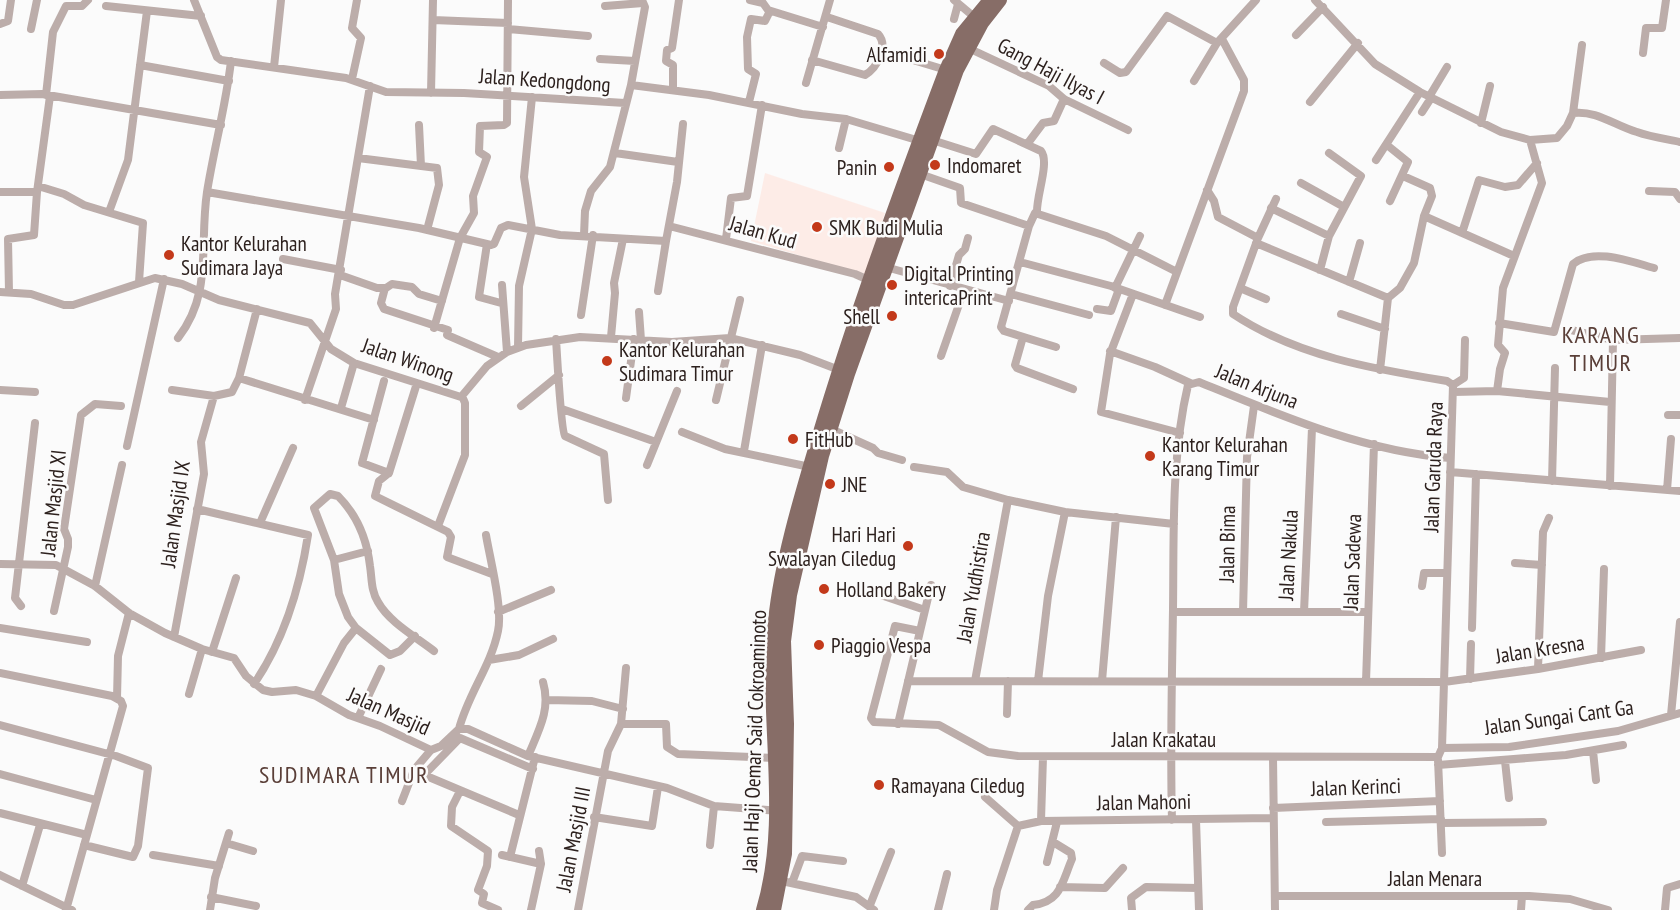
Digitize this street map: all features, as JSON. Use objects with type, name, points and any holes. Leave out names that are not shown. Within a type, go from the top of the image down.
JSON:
[{"type":"main road","name":"Jalan Haji Oemar Said Cokroaminoto","points":[[899,218],[920,174],[926,140],[946,70],[990,0]]},
{"type":"main road","name":"Jalan Haji Oemar Said Cokroaminoto","points":[[978,20],[1000,0]]},
{"type":"main road","name":"Jalan Haji Oemar Said Cokroaminoto","points":[[781,811],[774,758],[775,619],[810,467],[926,140],[962,46]]},
{"type":"main road","name":"Jalan Haji Oemar Said Cokroaminoto","points":[[774,910],[782,881],[781,811],[785,622],[807,519],[831,429],[843,372]]},
{"type":"main road","name":"Jalan Haji Oemar Said Cokroaminoto","points":[[763,910],[782,881]]},
{"type":"street","points":[[0,24],[6,24],[9,21],[11,0]]},
{"type":"street","points":[[31,29],[37,0]]},
{"type":"street","points":[[178,338],[193,314],[201,293],[207,192],[231,61],[217,57],[194,0]]},
{"type":"street","points":[[274,67],[281,0]]},
{"type":"street","points":[[352,79],[361,38],[352,28],[357,0]]},
{"type":"street","points":[[431,93],[433,0]]},
{"type":"street","points":[[434,328],[460,237],[474,213],[473,196],[486,167],[487,157],[479,152],[480,126],[505,125],[508,95],[508,0]]},
{"type":"street","points":[[673,90],[673,65],[666,61],[667,50],[672,48],[679,0]]},
{"type":"street","points":[[750,0],[762,3],[770,11],[823,27]]},
{"type":"street","points":[[806,83],[830,0]]},
{"type":"street","points":[[1194,81],[1220,41],[1256,0]]},
{"type":"street","points":[[1315,0],[1375,64],[1420,92],[1480,123],[1530,140],[1557,138],[1567,126],[1573,113],[1582,45]]},
{"type":"street","points":[[1643,53],[1646,28],[1662,28],[1666,0]]},
{"type":"street","points":[[87,1],[82,6],[66,6],[56,24],[34,235],[8,239],[5,292],[31,294],[64,305],[74,305],[139,282],[163,283],[127,446]]},
{"type":"street","points":[[605,6],[643,1],[631,85]]},
{"type":"street","points":[[956,2],[978,20]]},
{"type":"street","points":[[954,19],[956,2]]},
{"type":"street","points":[[105,6],[201,16]]},
{"type":"street","points":[[1296,35],[1323,7]]},
{"type":"street","points":[[109,212],[128,160],[147,11]]},
{"type":"street","points":[[748,102],[756,74],[748,69],[747,36],[751,20],[765,21],[770,11]]},
{"type":"street","points":[[1104,63],[1120,73],[1126,72],[1167,16],[1220,41],[1244,80],[1244,90],[1165,305]]},
{"type":"street","points":[[812,60],[866,75],[883,51],[882,38],[878,34],[826,17]]},
{"type":"street","points":[[433,20],[588,36]]},
{"type":"street","points":[[1310,102],[1358,44]]},
{"type":"street","name":"Gang Haji Ilyas I","points":[[962,46],[1049,86],[1064,99],[1128,130]]},
{"type":"street","points":[[883,51],[946,70]]},
{"type":"street","points":[[600,59],[635,61]]},
{"type":"street","name":"Jalan Kedongdong","points":[[231,61],[352,79],[386,92],[508,95],[625,103],[631,85],[748,102],[802,114],[846,119],[976,154],[993,129],[1028,143]]},
{"type":"street","points":[[140,65],[229,81]]},
{"type":"street","points":[[1422,112],[1447,67]]},
{"type":"street","points":[[305,400],[336,309],[335,294],[370,86]]},
{"type":"street","points":[[1480,123],[1490,86]]},
{"type":"street","points":[[1376,160],[1420,92]]},
{"type":"street","points":[[0,95],[48,96],[221,125]]},
{"type":"street","points":[[519,347],[519,286],[532,229],[524,177],[532,97]]},
{"type":"street","points":[[1056,347],[1002,329],[1029,226],[1037,213],[1038,191],[1045,158],[1041,151],[1028,143],[1043,123],[1054,121],[1064,99]]},
{"type":"street","points":[[581,315],[588,235],[584,218],[591,191],[603,173],[609,169],[615,153],[625,103]]},
{"type":"street","points":[[726,239],[732,198],[747,196],[762,105]]},
{"type":"street","points":[[1573,113],[1597,115],[1636,132],[1680,142]]},
{"type":"street","points":[[839,148],[846,119]]},
{"type":"street","points":[[419,124],[421,166]]},
{"type":"street","points":[[658,291],[677,182],[683,124]]},
{"type":"street","points":[[1497,391],[1505,354],[1499,347],[1503,288],[1542,183],[1530,140]]},
{"type":"street","points":[[1387,145],[1408,162],[1390,201]]},
{"type":"street","points":[[615,153],[678,162]]},
{"type":"street","points":[[1320,270],[1329,236],[1361,176],[1329,153]]},
{"type":"street","points":[[358,158],[437,168],[439,178],[436,206],[428,230]]},
{"type":"street","points":[[1462,233],[1479,180],[1505,187],[1518,185],[1537,163]]},
{"type":"street","points":[[920,174],[960,188],[961,203],[1029,226]]},
{"type":"street","points":[[1380,370],[1388,298],[1407,279],[1414,263],[1432,191],[1402,176]]},
{"type":"street","points":[[1301,183],[1344,207]]},
{"type":"street","points":[[0,192],[38,189],[143,224],[139,282]]},
{"type":"street","points":[[1207,190],[1214,201],[1218,217],[1257,241],[1388,298]]},
{"type":"street","points":[[1648,191],[1675,192],[1680,199]]},
{"type":"street","points":[[207,192],[428,230],[487,244],[495,244],[504,226],[560,235],[666,241]]},
{"type":"street","name":"Jalan Garuda Raya","points":[[1276,199],[1257,241],[1232,310],[1234,315],[1304,350],[1380,370],[1447,381],[1453,388],[1444,682],[1439,755],[1442,853]]},
{"type":"street","points":[[1271,208],[1329,236]]},
{"type":"street","points":[[1037,213],[1106,236],[1177,272]]},
{"type":"street","points":[[1424,216],[1514,256]]},
{"type":"street","name":"Jalan Kud","points":[[669,226],[855,274],[876,283]]},
{"type":"street","points":[[1097,309],[1112,311],[1131,250],[1140,236]]},
{"type":"street","points":[[950,286],[959,255],[965,249],[968,238]]},
{"type":"street","points":[[611,337],[614,283],[623,239]]},
{"type":"street","points":[[1349,282],[1360,243]]},
{"type":"street","points":[[487,244],[479,297],[501,303]]},
{"type":"street","points":[[1499,323],[1554,332],[1575,262],[1610,257],[1654,268]]},
{"type":"street","points":[[283,259],[340,273],[385,288]]},
{"type":"street","points":[[1020,262],[1117,289],[1200,317]]},
{"type":"street","points":[[882,266],[963,290],[1089,315]]},
{"type":"street","name":"Jalan Winong","points":[[163,283],[182,284],[201,293],[310,323],[331,349],[354,363],[462,396],[477,376],[498,357],[519,347],[556,339],[611,337],[685,342],[730,338],[762,345],[843,372]]},
{"type":"street","points":[[442,301],[420,294],[414,288],[406,285],[392,284],[385,288],[381,303],[384,309],[434,328],[444,328],[448,330],[447,335],[498,357]]},
{"type":"street","points":[[501,285],[507,352]]},
{"type":"street","points":[[1240,288],[1266,299]]},
{"type":"street","points":[[941,356],[963,290]]},
{"type":"street","points":[[1133,294],[1110,351],[1102,414],[1180,433]]},
{"type":"street","points":[[716,399],[740,300]]},
{"type":"street","points":[[172,390],[213,396],[232,392],[239,378],[257,309]]},
{"type":"street","points":[[627,398],[637,340],[639,312]]},
{"type":"street","points":[[1341,314],[1385,329]]},
{"type":"street","points":[[1571,330],[1613,340],[1680,338]]},
{"type":"street","points":[[1023,337],[1015,365],[1017,368],[1073,389]]},
{"type":"street","points":[[556,339],[563,434],[604,454],[608,500]]},
{"type":"street","points":[[1453,388],[1464,378],[1466,340]]},
{"type":"street","points":[[1610,486],[1613,340]]},
{"type":"street","points":[[744,451],[762,345]]},
{"type":"street","points":[[1110,351],[1155,367],[1190,383]]},
{"type":"street","points":[[341,408],[354,363]]},
{"type":"street","points":[[1552,481],[1552,398],[1555,368]]},
{"type":"street","points":[[520,406],[559,375]]},
{"type":"street","points":[[239,378],[374,420]]},
{"type":"street","points":[[384,381],[362,463],[389,473]]},
{"type":"street","name":"Jalan Arjuna","points":[[1172,820],[1170,757],[1174,524],[1180,433],[1190,383],[1199,382],[1312,428],[1374,444],[1450,458]]},
{"type":"street","points":[[417,383],[389,473],[379,481],[376,497],[438,526],[451,536],[446,557],[492,574]]},
{"type":"street","points":[[1453,388],[1610,402]]},
{"type":"street","points":[[0,399],[0,390],[34,392]]},
{"type":"street","points":[[647,465],[677,391]]},
{"type":"street","name":"Jalan Masjid IX","points":[[174,637],[204,474],[201,442],[213,396]]},
{"type":"street","points":[[438,526],[465,455],[465,403],[462,396]]},
{"type":"street","name":"Jalan Masjid XI","points":[[54,612],[68,541],[64,529],[81,415],[95,404],[122,406]]},
{"type":"street","name":"Jalan Bima","points":[[1243,612],[1247,457],[1254,406]]},
{"type":"street","points":[[562,409],[656,442]]},
{"type":"street","points":[[1668,415],[1680,415]]},
{"type":"street","points":[[21,606],[15,598],[21,562],[35,423]]},
{"type":"street","name":"Jalan Nakula","points":[[1304,612],[1312,428]]},
{"type":"street","points":[[831,429],[873,448],[878,453],[902,460]]},
{"type":"street","points":[[682,432],[725,449],[744,451],[810,467]]},
{"type":"street","points":[[1667,490],[1671,439]]},
{"type":"street","name":"Jalan Sadewa","points":[[1366,682],[1374,444]]},
{"type":"street","points":[[260,523],[293,448]]},
{"type":"street","points":[[95,586],[122,465]]},
{"type":"street","points":[[914,467],[947,472],[963,487],[1008,500],[1065,512],[1174,524]]},
{"type":"street","points":[[1450,472],[1680,491]]},
{"type":"street","points":[[1472,628],[1476,474]]},
{"type":"street","points":[[415,636],[400,651],[390,655],[356,628],[340,598],[334,560],[314,508],[330,494],[338,496],[351,510],[368,551],[372,586],[378,602],[388,615],[415,636],[434,651]]},
{"type":"street","name":"Jalan Yudhistira","points":[[975,681],[1008,500]]},
{"type":"street","points":[[0,564],[21,562],[63,568],[95,586],[129,614],[202,649],[234,658],[254,684],[273,652],[293,604],[308,535],[197,509]]},
{"type":"street","points":[[1038,681],[1048,596],[1065,512]]},
{"type":"street","points":[[1102,681],[1116,517]]},
{"type":"street","points":[[1538,669],[1543,532],[1549,518]]},
{"type":"street","points":[[459,729],[463,712],[489,660],[498,630],[498,612],[486,535]]},
{"type":"street","points":[[334,560],[368,551]]},
{"type":"street","points":[[1515,563],[1542,565]]},
{"type":"street","points":[[1601,658],[1604,569]]},
{"type":"street","points":[[1422,586],[1424,573],[1447,573]]},
{"type":"street","points":[[212,652],[236,578]]},
{"type":"street","points":[[898,724],[931,585]]},
{"type":"street","points":[[860,588],[925,610]]},
{"type":"street","points":[[498,612],[551,590]]},
{"type":"street","points":[[1173,612],[1368,612]]},
{"type":"street","points":[[0,875],[68,909],[123,706],[117,698],[118,656],[129,614]]},
{"type":"street","points":[[1676,714],[1680,622]]},
{"type":"street","name":"Jalan Krakatau","points":[[920,631],[895,626],[871,718],[874,722],[939,725],[988,752],[1043,757],[1439,755]]},
{"type":"street","points":[[0,628],[87,642]]},
{"type":"street","points":[[316,696],[344,643],[356,628]]},
{"type":"street","points":[[489,660],[519,655],[553,639]]},
{"type":"street","points":[[1470,679],[1471,644]]},
{"type":"street","points":[[189,694],[202,649]]},
{"type":"street","name":"Jalan Kresna","points":[[908,681],[1444,682],[1538,669],[1641,650]]},
{"type":"street","name":"Jalan Masjid III","points":[[578,910],[608,752],[621,724],[626,668]]},
{"type":"street","points":[[358,718],[381,669]]},
{"type":"street","points":[[0,673],[117,698]]},
{"type":"street","points":[[1007,714],[1008,681]]},
{"type":"street","points":[[541,864],[506,851],[519,815],[532,768],[531,756],[544,718],[547,700],[543,682]]},
{"type":"street","name":"Jalan Masjid","points":[[254,684],[272,692],[296,690],[316,696],[358,718],[431,750],[438,749],[459,729],[479,734],[531,756],[658,787],[714,806],[781,811]]},
{"type":"street","points":[[547,700],[592,701],[623,709]]},
{"type":"street","name":"Jalan Sungai Cant Ga","points":[[1439,755],[1618,731],[1676,714]]},
{"type":"street","points":[[621,724],[666,724],[668,747],[678,754],[774,758]]},
{"type":"street","points":[[0,725],[110,754],[148,768],[138,846],[130,858],[84,845]]},
{"type":"street","points":[[519,815],[424,774],[460,738],[532,768]]},
{"type":"street","points":[[1439,755],[1505,761],[1593,751],[1623,745]]},
{"type":"street","points":[[402,801],[414,770],[431,750]]},
{"type":"street","points":[[1593,751],[1596,780]]},
{"type":"street","points":[[1041,821],[1043,757]]},
{"type":"street","points":[[1273,757],[1275,910]]},
{"type":"street","points":[[1505,761],[1509,798]]},
{"type":"street","points":[[0,774],[96,800]]},
{"type":"street","points":[[594,817],[652,826],[658,787]]},
{"type":"street","points":[[460,791],[452,807],[450,826],[488,851],[487,866],[478,890],[484,894],[482,903],[498,910]]},
{"type":"street","points":[[985,797],[1018,826],[997,890],[994,910]]},
{"type":"street","points":[[710,845],[714,806]]},
{"type":"street","name":"Jalan Kerinci","points":[[1273,808],[1441,813]]},
{"type":"street","points":[[0,813],[40,825],[87,835]]},
{"type":"street","points":[[1326,822],[1441,813],[1543,822]]},
{"type":"street","name":"Jalan Mahoni","points":[[1018,826],[1041,821],[1172,820],[1273,825]]},
{"type":"street","points":[[1196,820],[1199,910]]},
{"type":"street","points":[[1047,862],[1057,822]]},
{"type":"street","points":[[22,886],[40,825]]},
{"type":"street","points":[[210,910],[219,866],[230,833]]},
{"type":"street","points":[[1028,910],[1033,905],[1045,904],[1054,898],[1072,856],[1053,842]]},
{"type":"street","points":[[226,843],[254,851]]},
{"type":"street","points":[[531,910],[541,864],[539,850]]},
{"type":"street","points":[[843,861],[802,856],[782,881],[856,897],[872,908],[891,852]]},
{"type":"street","points":[[153,855],[219,866]]},
{"type":"street","points":[[1060,887],[1105,888],[1123,868]]},
{"type":"street","points":[[938,910],[947,874]]},
{"type":"street","points":[[1665,910],[1667,888],[1680,884]]},
{"type":"street","points":[[1132,910],[1131,898],[1146,887],[1198,888]]},
{"type":"street","name":"Jalan Menara","points":[[1275,896],[1522,896],[1570,899],[1608,910]]},
{"type":"street","points":[[1521,910],[1522,896]]},
{"type":"street","points":[[212,897],[256,906]]},
{"type":"shaded area","name":"SMK Budi Mulia","points":[[765,173],[885,213],[865,275],[751,241]]},
{"type":"place","name":"Alfamidi","points":[[939,54]]},
{"type":"place","name":"Indomaret","points":[[935,165]]},
{"type":"place","name":"Panin","points":[[889,167]]},
{"type":"place","name":"SMK Budi Mulia","points":[[817,227]]},
{"type":"place","name":"Kantor Kelurahan Sudimara Jaya","points":[[169,255]]},
{"type":"place","name":"Digital Printing intericaPrint","points":[[892,285]]},
{"type":"place","name":"Shell","points":[[892,316]]},
{"type":"place","name":"Kantor Kelurahan Sudimara Timur","points":[[607,361]]},
{"type":"place","name":"FitHub","points":[[793,439]]},
{"type":"place","name":"Kantor Kelurahan Karang Timur","points":[[1150,456]]},
{"type":"place","name":"JNE","points":[[830,484]]},
{"type":"place","name":"Hari Hari Swalayan Ciledug","points":[[908,546]]},
{"type":"place","name":"Holland Bakery","points":[[824,589]]},
{"type":"place","name":"Piaggio Vespa","points":[[819,645]]},
{"type":"place","name":"Ramayana Ciledug","points":[[879,785]]},
{"type":"district","name":"KARANG TIMUR","points":[[1601,348]]},
{"type":"district","name":"SUDIMARA TIMUR","points":[[344,774]]}]
